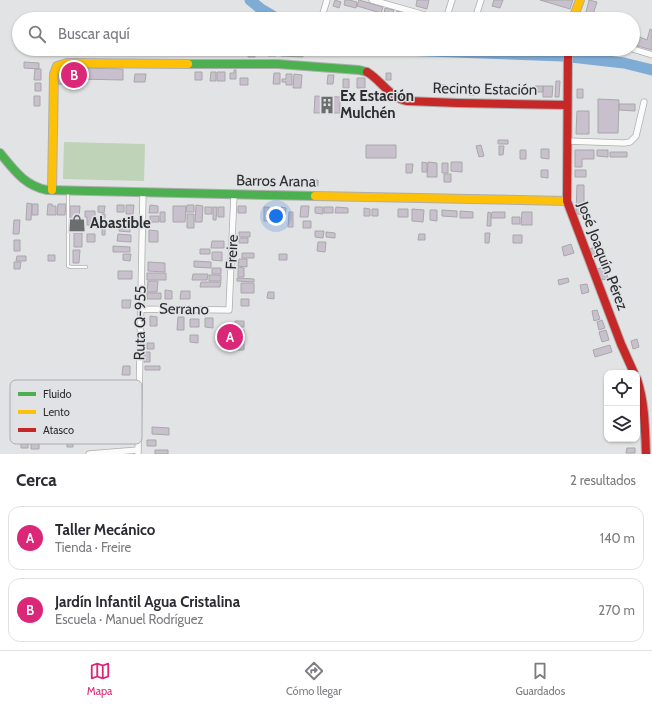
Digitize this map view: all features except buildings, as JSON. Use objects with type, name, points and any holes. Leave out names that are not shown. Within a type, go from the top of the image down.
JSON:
[{"type":"street","points":[[323,12],[327,0]]},
{"type":"street","points":[[372,0],[414,12]]},
{"type":"street","points":[[448,12],[452,0]]},
{"type":"street","points":[[477,12],[481,0]]},
{"type":"street","points":[[576,12],[580,0]]},
{"type":"street","points":[[640,51],[652,54]]},
{"type":"street","name":"José Joaquín Pérez","points":[[568,56],[567,201],[620,344],[633,370]]},
{"type":"street","name":"Recinto Estación","points":[[52,190],[54,74],[57,66],[67,63],[278,64],[358,70],[368,72],[395,96],[407,101],[567,105]]},
{"type":"street","points":[[567,141],[630,142],[636,136],[644,102]]},
{"type":"street","name":"Barros Arana","points":[[0,153],[14,171],[29,183],[39,188],[52,190],[567,201]]},
{"type":"street","name":"Ruta Q-955","points":[[139,380],[143,193]]},
{"type":"street","name":"Freire","points":[[229,310],[234,194]]},
{"type":"street","name":"Serrano","points":[[140,308],[229,310]]},
{"type":"street","points":[[640,390],[645,423],[646,454]]},
{"type":"street","points":[[89,454],[138,452]]},
{"type":"lane","points":[[68,190],[68,266],[86,267]]},
{"type":"green space","points":[[64,142],[145,144],[144,181],[63,179]]},
{"type":"waterway","points":[[250,0],[266,12]]},
{"type":"waterway","points":[[562,56],[624,63],[652,70]]},
{"type":"traffic: fast","points":[[188,64],[278,64],[359,70],[367,72]]},
{"type":"traffic: fast","points":[[0,153],[15,171],[26,181],[32,185],[47,190],[315,196]]},
{"type":"traffic: slow","points":[[576,12],[580,0]]},
{"type":"traffic: slow","points":[[52,190],[54,74],[57,66],[67,63],[188,64]]},
{"type":"traffic: slow","points":[[315,196],[567,201]]},
{"type":"traffic: jam","points":[[568,56],[567,201],[621,344],[633,370]]},
{"type":"traffic: jam","points":[[367,72],[391,93],[407,101],[567,105]]},
{"type":"traffic: jam","points":[[640,388],[645,425],[646,454]]},
{"type":"place","name":"Jardín Infantil Agua Cristalina","points":[[74,75]]},
{"type":"place","name":"Ex Estación Mulchén","points":[[327,105]]},
{"type":"place","name":"Abastible","points":[[77,223]]},
{"type":"place","name":"Taller Mecánico","points":[[230,337]]}]
